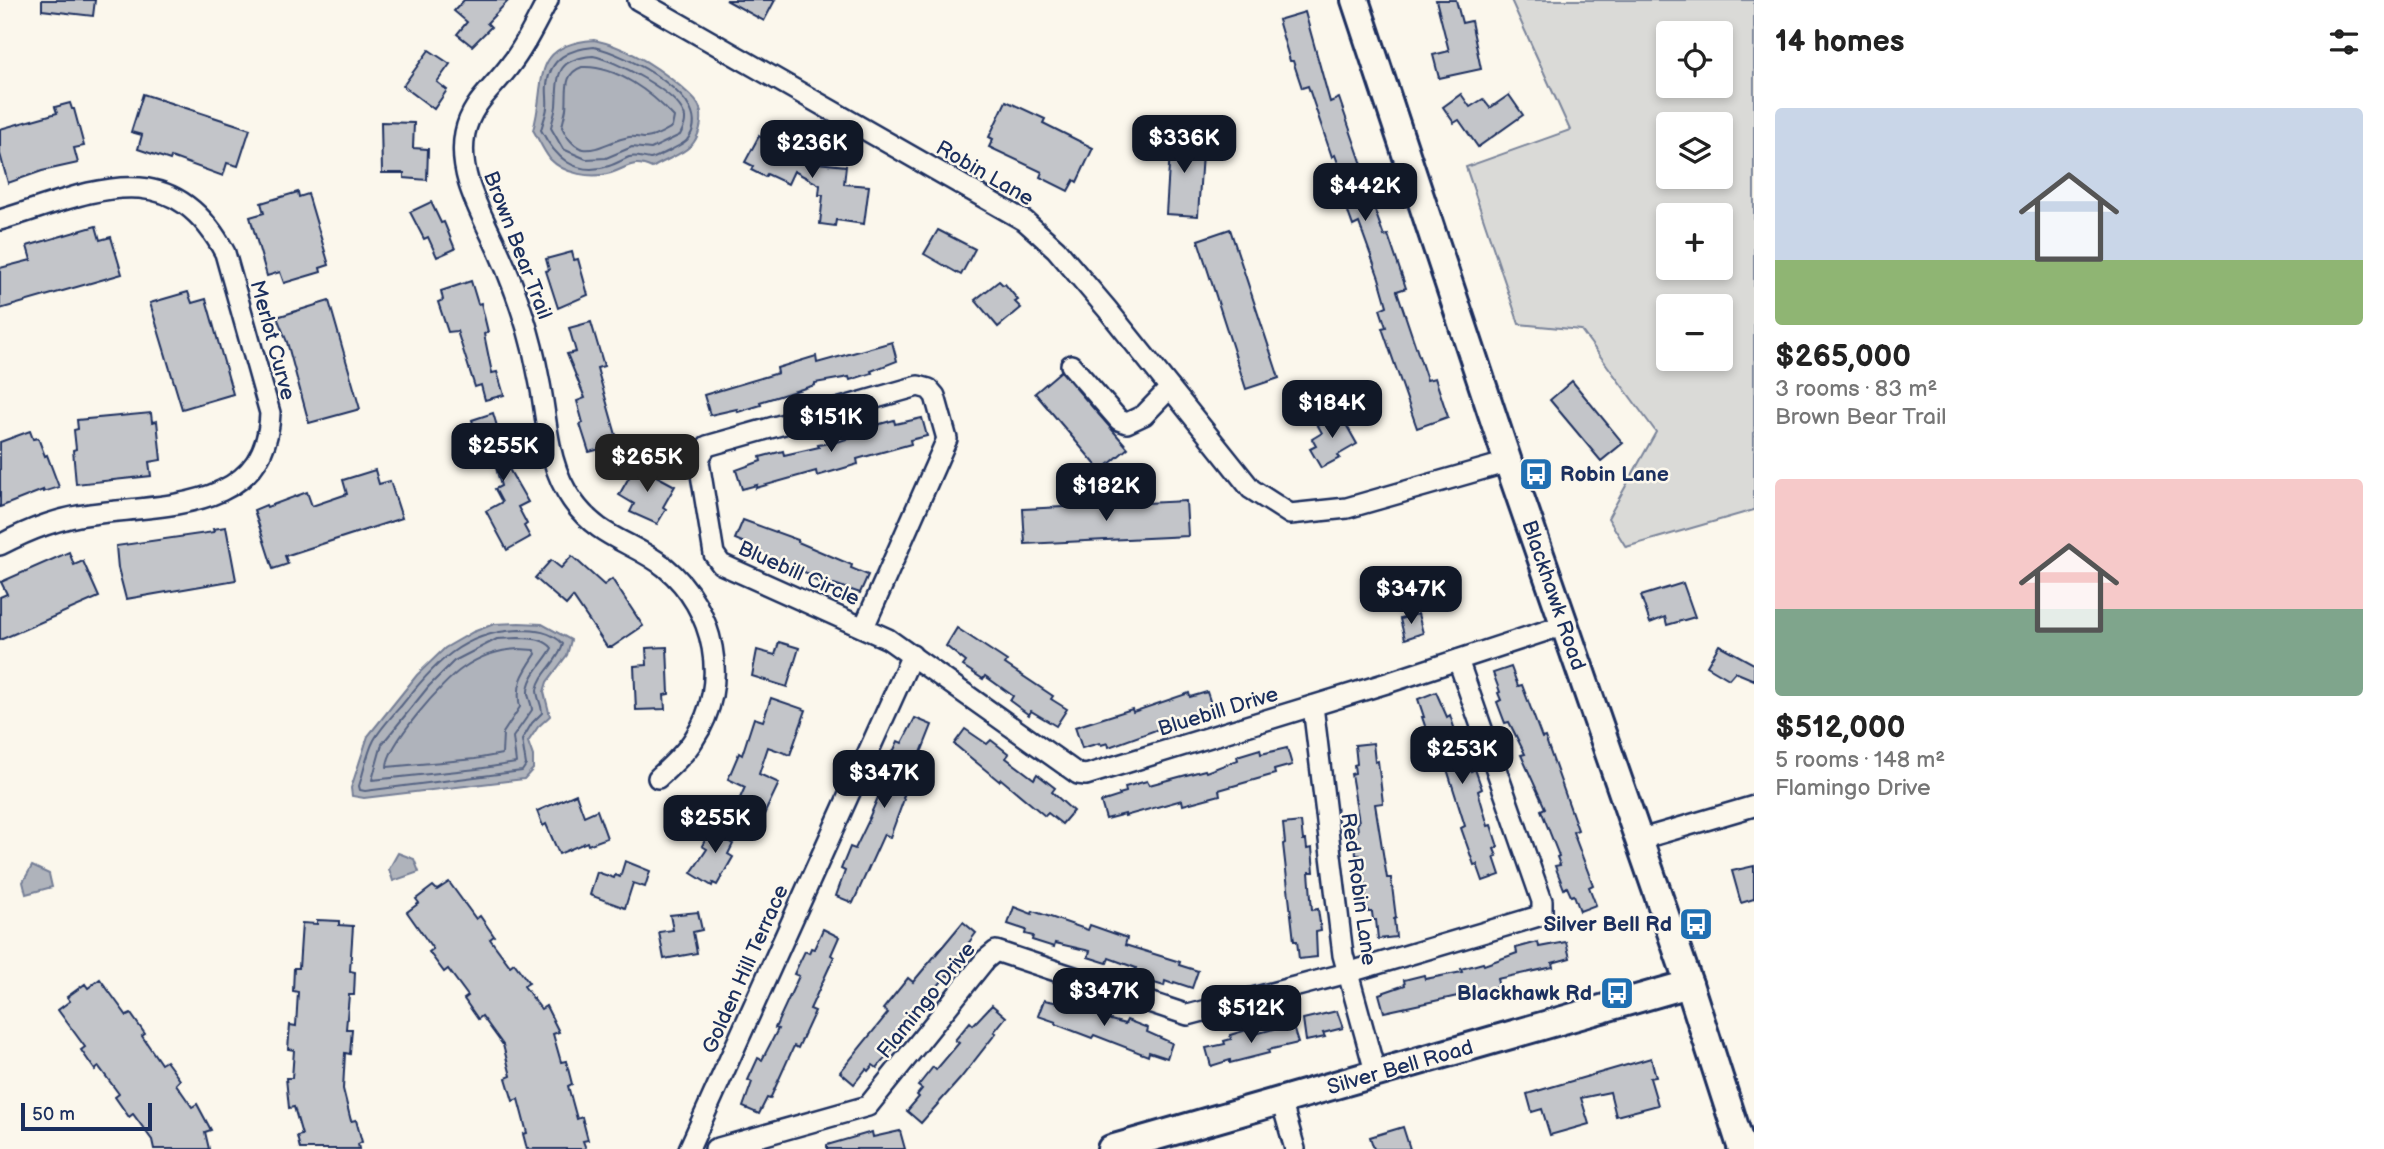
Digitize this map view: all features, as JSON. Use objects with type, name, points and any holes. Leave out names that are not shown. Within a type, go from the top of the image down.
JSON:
[{"type":"street","name":"Brown Bear Trail","points":[[548,0],[511,65],[474,108],[465,134],[463,162],[471,190],[511,282],[529,335],[551,456],[564,488],[586,517],[600,530],[649,556],[674,575],[697,604],[709,631],[714,664],[708,710],[695,738],[674,764],[658,778]]},
{"type":"street","name":"Robin Lane","points":[[638,0],[1025,221],[1056,249],[1251,489],[1290,514],[1347,508],[1508,462]]},
{"type":"street","name":"Blackhawk Road","points":[[1355,0],[1508,462],[1689,984],[1742,1149]]},
{"type":"street","name":"Merlot Curve","points":[[0,220],[118,188],[147,187],[183,201],[205,219],[225,253],[270,408],[269,432],[262,454],[245,475],[220,492],[179,505],[68,518],[29,530],[0,545]]},
{"type":"street","points":[[1071,366],[1119,420],[1127,423],[1143,415],[1170,388]]},
{"type":"street","name":"Bluebill Circle","points":[[864,627],[946,443],[946,432],[935,396],[929,389],[918,386],[712,444],[707,446],[699,462],[717,560],[864,627],[912,655]]},
{"type":"street","name":"Bluebill Drive","points":[[912,655],[1066,767],[1083,775],[1313,706],[1564,625]]},
{"type":"street","name":"Golden Hill Terrace","points":[[689,1149],[912,655]]},
{"type":"street","name":"Flamingo Drive","points":[[715,1149],[867,1106],[985,960],[996,951],[1188,1015],[1539,916],[1542,912],[1542,901],[1458,660]]},
{"type":"street","name":"Red Robin Lane","points":[[1313,706],[1339,933],[1347,972],[1376,1074]]},
{"type":"street","points":[[1638,840],[1754,806]]},
{"type":"street","name":"Silver Bell Road","points":[[1111,1149],[1689,984]]},
{"type":"street","points":[[1282,1100],[1295,1149]]},
{"type":"shaded area","points":[[1511,0],[1754,0],[1754,510],[1626,547],[1608,518],[1656,432],[1581,330],[1519,324],[1466,167],[1570,130]]},
{"type":"water","points":[[594,40],[618,47],[651,64],[693,98],[699,106],[701,120],[698,134],[691,146],[652,168],[635,164],[603,175],[570,172],[550,159],[533,130],[544,70],[549,59],[559,50],[573,43]]},
{"type":"water","points":[[494,624],[542,624],[571,640],[567,655],[547,682],[544,692],[550,716],[528,742],[533,756],[533,769],[524,779],[364,798],[352,796],[351,788],[368,736],[417,675],[445,648],[473,632]]},
{"type":"water","points":[[398,853],[414,859],[419,872],[393,881],[389,869]]},
{"type":"water","points":[[32,866],[49,874],[52,887],[26,894],[23,882]]},
{"type":"building","points":[[42,0],[95,0],[93,16],[42,10]]},
{"type":"building","points":[[464,0],[509,0],[487,23],[491,27],[472,46],[457,34],[467,22],[454,11]]},
{"type":"building","points":[[726,0],[775,0],[764,21]]},
{"type":"building","points":[[1436,0],[1456,0],[1462,23],[1471,21],[1481,69],[1439,78],[1433,55],[1449,51]]},
{"type":"building","points":[[1305,12],[1330,102],[1339,98],[1367,179],[1364,180],[1384,236],[1388,235],[1406,288],[1397,291],[1427,380],[1435,378],[1448,417],[1417,428],[1382,328],[1386,327],[1380,309],[1387,306],[1379,278],[1359,223],[1353,226],[1339,187],[1346,185],[1335,155],[1332,157],[1308,86],[1302,88],[1293,61],[1290,61],[1278,20]]},
{"type":"building","points":[[429,50],[450,64],[437,82],[447,90],[434,109],[403,86]]},
{"type":"building","points":[[143,94],[250,129],[238,166],[227,163],[223,176],[171,157],[170,160],[138,149],[142,135],[131,132]]},
{"type":"building","points":[[1461,94],[1470,107],[1483,99],[1490,108],[1509,95],[1523,115],[1478,147],[1459,120],[1454,123],[1443,107]]},
{"type":"building","points":[[1006,101],[1045,119],[1043,123],[1093,148],[1077,182],[1074,180],[1068,191],[1040,177],[1042,172],[989,147],[993,139],[989,137]]},
{"type":"building","points":[[70,103],[84,146],[74,148],[78,163],[42,171],[8,183],[0,154],[0,129],[57,113],[55,107]]},
{"type":"building","points":[[381,122],[414,123],[413,148],[428,149],[427,180],[404,178],[404,173],[382,173]]},
{"type":"building","points":[[1171,134],[1203,137],[1198,216],[1166,214]]},
{"type":"building","points":[[759,136],[782,145],[784,142],[817,163],[846,166],[844,184],[869,186],[864,224],[836,220],[835,226],[820,224],[823,195],[819,195],[820,185],[794,171],[788,184],[751,170],[753,166],[745,162]]},
{"type":"building","points":[[298,192],[299,197],[308,194],[329,265],[320,268],[321,272],[284,283],[280,272],[267,276],[250,217],[264,213],[261,203]]},
{"type":"building","points":[[431,202],[441,223],[444,222],[455,249],[437,257],[428,237],[424,239],[410,212]]},
{"type":"building","points":[[96,226],[100,240],[111,237],[122,274],[0,309],[0,268],[31,260],[27,246]]},
{"type":"building","points":[[1230,229],[1279,378],[1246,389],[1198,240]]},
{"type":"building","points":[[938,230],[975,249],[961,275],[924,254]]},
{"type":"building","points":[[572,252],[574,260],[578,259],[588,295],[558,308],[546,271],[549,270],[546,259]]},
{"type":"building","points":[[471,281],[478,304],[481,303],[488,332],[484,334],[492,373],[497,372],[504,395],[485,400],[481,385],[475,387],[457,331],[448,332],[438,302],[443,300],[441,291]]},
{"type":"building","points":[[999,281],[1005,284],[1021,308],[998,327],[975,300]]},
{"type":"building","points":[[188,292],[192,303],[206,299],[233,394],[182,409],[150,303]]},
{"type":"building","points":[[329,301],[360,409],[309,423],[287,342],[277,317]]},
{"type":"building","points":[[591,322],[604,366],[597,368],[616,435],[606,439],[608,447],[589,452],[580,424],[583,423],[577,401],[585,398],[567,354],[576,352],[569,328]]},
{"type":"building","points":[[892,342],[897,361],[871,371],[872,373],[850,380],[849,377],[815,383],[760,402],[761,405],[738,412],[737,409],[710,415],[704,395],[778,373],[777,368],[816,356],[817,363]]},
{"type":"building","points":[[1061,371],[1128,448],[1101,471],[1035,393]]},
{"type":"building","points":[[1572,381],[1623,443],[1601,461],[1550,400]]},
{"type":"building","points":[[1339,412],[1357,444],[1338,455],[1340,458],[1321,468],[1310,449],[1316,446],[1312,439],[1322,433],[1317,424]]},
{"type":"building","points":[[151,413],[152,422],[157,421],[161,460],[149,462],[151,476],[76,484],[73,450],[76,449],[74,430],[78,429],[77,420]]},
{"type":"building","points":[[493,413],[502,443],[511,442],[517,460],[514,461],[516,467],[509,469],[528,502],[518,507],[530,537],[507,550],[486,511],[502,502],[495,489],[501,486],[493,457],[486,459],[484,450],[481,451],[472,420]]},
{"type":"building","points":[[922,418],[927,436],[910,440],[911,444],[857,459],[858,464],[817,476],[816,471],[756,488],[757,485],[742,489],[736,470],[761,461],[760,457],[819,447],[818,445],[874,430],[873,426],[894,420],[895,424]]},
{"type":"building","points":[[30,431],[33,439],[38,438],[45,456],[47,455],[59,487],[43,490],[0,507],[0,442]]},
{"type":"building","points":[[636,465],[675,486],[657,524],[630,512],[634,504],[619,495]]},
{"type":"building","points":[[375,470],[379,484],[390,481],[402,518],[285,556],[288,564],[273,569],[254,510],[307,492],[312,506],[347,494],[343,480]]},
{"type":"building","points":[[1186,501],[1188,536],[1025,544],[1023,509]]},
{"type":"building","points":[[743,520],[798,540],[852,565],[851,568],[868,575],[860,593],[834,584],[832,588],[810,578],[812,575],[757,554],[759,551],[751,548],[752,546],[735,539]]},
{"type":"building","points":[[226,527],[236,580],[126,599],[118,568],[116,546],[214,532],[213,529]]},
{"type":"building","points":[[69,552],[74,565],[83,561],[99,597],[0,640],[0,597],[7,594],[1,582]]},
{"type":"building","points":[[572,556],[604,585],[612,579],[643,626],[612,647],[607,647],[573,597],[566,605],[535,578],[551,560],[561,568]]},
{"type":"building","points":[[1437,572],[1440,587],[1432,588],[1436,602],[1433,603],[1434,606],[1409,611],[1402,586],[1413,583],[1412,578]]},
{"type":"building","points":[[1683,583],[1695,617],[1667,625],[1665,617],[1650,623],[1641,596]]},
{"type":"building","points":[[1418,614],[1423,633],[1405,639],[1400,619]]},
{"type":"building","points":[[957,628],[1007,661],[1005,664],[1053,696],[1051,699],[1067,709],[1056,726],[1031,711],[1029,715],[1010,701],[1013,696],[985,676],[983,679],[963,666],[966,662],[946,646]]},
{"type":"building","points":[[779,642],[799,648],[787,687],[752,676],[757,650],[775,655]]},
{"type":"building","points":[[1719,645],[1754,664],[1754,680],[1735,672],[1729,679],[1707,666]]},
{"type":"building","points":[[667,647],[669,694],[664,695],[665,709],[636,710],[634,666],[647,665],[646,648]]},
{"type":"building","points":[[1511,667],[1518,686],[1522,685],[1542,738],[1545,737],[1578,830],[1573,832],[1593,885],[1589,887],[1596,905],[1580,911],[1574,895],[1571,896],[1567,887],[1564,889],[1555,866],[1560,865],[1559,856],[1541,810],[1545,808],[1521,755],[1525,754],[1509,722],[1505,723],[1497,702],[1501,700],[1498,693],[1500,692],[1493,673]]},
{"type":"building","points":[[1207,692],[1213,710],[1188,719],[1190,724],[1165,731],[1164,727],[1109,747],[1108,743],[1100,743],[1082,748],[1075,727],[1132,709],[1133,712],[1189,693],[1190,697]]},
{"type":"building","points":[[1436,692],[1447,717],[1450,715],[1466,764],[1468,763],[1471,771],[1475,769],[1482,789],[1478,791],[1488,826],[1491,825],[1498,847],[1494,849],[1497,856],[1494,857],[1500,875],[1483,881],[1477,864],[1474,865],[1461,828],[1465,826],[1442,753],[1435,755],[1422,717],[1418,699]]},
{"type":"building","points":[[771,698],[806,710],[790,755],[768,747],[759,774],[779,783],[761,821],[739,811],[744,800],[740,798],[745,787],[728,779],[739,753],[742,755],[754,718],[763,721]]},
{"type":"building","points":[[915,718],[932,725],[890,837],[884,834],[853,903],[836,896],[845,871],[841,869],[850,847],[855,849],[870,818],[892,765],[888,763],[898,741],[902,743]]},
{"type":"building","points":[[965,729],[987,744],[991,740],[1009,754],[1006,758],[1034,779],[1037,774],[1055,788],[1052,792],[1073,811],[1062,824],[1048,813],[1045,816],[954,744]]},
{"type":"building","points":[[1373,743],[1383,803],[1375,804],[1387,878],[1391,878],[1396,918],[1396,937],[1378,939],[1376,920],[1373,920],[1372,912],[1368,912],[1360,855],[1356,855],[1354,831],[1358,831],[1359,822],[1351,774],[1355,773],[1354,765],[1357,764],[1355,745]]},
{"type":"building","points":[[1287,748],[1292,765],[1274,770],[1275,774],[1219,790],[1220,795],[1183,805],[1182,800],[1106,819],[1101,802],[1120,796],[1119,794],[1126,792],[1125,787],[1147,781],[1149,785],[1205,770],[1206,772],[1238,760],[1237,756],[1260,749],[1261,754]]},
{"type":"building","points":[[576,794],[584,816],[597,810],[607,838],[588,845],[587,842],[559,854],[537,811]]},
{"type":"building","points":[[715,821],[733,831],[728,841],[733,844],[728,854],[733,857],[717,885],[713,883],[712,886],[691,873],[707,849],[702,846]]},
{"type":"building","points":[[1301,822],[1303,840],[1306,840],[1307,849],[1312,848],[1314,872],[1309,872],[1312,910],[1318,909],[1321,931],[1316,932],[1317,957],[1299,959],[1297,941],[1294,941],[1283,824]]},
{"type":"building","points":[[625,861],[650,871],[645,887],[633,883],[625,908],[590,895],[597,872],[614,878],[615,875],[620,877]]},
{"type":"building","points":[[1754,866],[1754,899],[1741,903],[1732,871]]},
{"type":"building","points":[[449,882],[476,919],[480,916],[494,936],[490,939],[510,966],[514,963],[529,983],[524,986],[541,1009],[546,1006],[559,1032],[553,1034],[561,1062],[566,1061],[572,1084],[568,1086],[577,1119],[582,1117],[588,1140],[583,1141],[586,1149],[527,1149],[523,1134],[527,1133],[518,1099],[513,1101],[506,1078],[511,1076],[503,1045],[482,1016],[478,1019],[464,999],[468,996],[448,969],[444,972],[429,952],[433,949],[407,912],[419,903],[416,899],[433,886],[437,890]]},
{"type":"building","points":[[1014,907],[1088,930],[1090,925],[1127,938],[1125,945],[1180,962],[1179,965],[1198,971],[1192,988],[1165,981],[1164,986],[1141,979],[1143,974],[1135,972],[1136,968],[1109,958],[1107,963],[1088,957],[1090,951],[1055,943],[1054,947],[1032,940],[1033,936],[1025,934],[1026,930],[1008,924]]},
{"type":"building","points":[[698,912],[702,930],[693,932],[697,953],[664,959],[659,932],[673,930],[670,915]]},
{"type":"building","points":[[317,920],[339,921],[339,925],[353,926],[350,971],[355,972],[354,995],[349,995],[346,1029],[352,1029],[350,1054],[345,1053],[343,1089],[351,1121],[356,1120],[362,1142],[358,1144],[359,1149],[300,1149],[297,1136],[302,1135],[294,1107],[289,1108],[286,1078],[292,1078],[294,1050],[288,1049],[290,1025],[296,1026],[298,992],[293,991],[294,968],[299,968],[302,923],[317,924]]},
{"type":"building","points":[[963,922],[976,933],[964,949],[967,951],[962,956],[965,959],[950,977],[947,975],[916,1012],[888,1047],[892,1050],[877,1068],[873,1065],[868,1071],[866,1069],[854,1084],[840,1072],[888,1013],[883,1009],[908,978],[913,982]]},
{"type":"building","points":[[823,929],[839,937],[831,955],[834,957],[810,1009],[815,1011],[798,1048],[794,1046],[770,1099],[767,1098],[759,1114],[743,1107],[752,1082],[748,1080],[758,1058],[762,1060],[778,1029],[775,1028],[799,976],[794,974],[805,951],[809,953],[811,948],[814,949]]},
{"type":"building","points":[[1538,942],[1539,947],[1566,942],[1570,958],[1552,963],[1553,967],[1497,979],[1499,987],[1384,1012],[1379,994],[1405,985],[1404,980],[1424,975],[1425,979],[1462,972],[1461,969],[1483,963],[1484,965],[1517,953],[1516,948]]},
{"type":"building","points":[[100,979],[127,1016],[131,1014],[161,1064],[166,1061],[180,1080],[176,1084],[192,1107],[197,1104],[211,1130],[205,1132],[209,1149],[154,1149],[152,1140],[133,1114],[129,1117],[115,1097],[119,1094],[99,1067],[95,1070],[81,1050],[85,1047],[58,1010],[70,1001],[67,997],[85,984],[88,988]]},
{"type":"building","points":[[1044,1000],[1070,1005],[1072,1001],[1094,1009],[1093,1012],[1100,1017],[1125,1024],[1127,1020],[1148,1028],[1147,1032],[1172,1043],[1167,1058],[1149,1052],[1148,1056],[1094,1035],[1092,1038],[1038,1016]]},
{"type":"building","points":[[992,1005],[1006,1017],[960,1079],[921,1123],[907,1111],[919,1097],[917,1095],[922,1089],[918,1086],[933,1067],[936,1070],[959,1043],[955,1040],[970,1022],[973,1025]]},
{"type":"building","points":[[1337,1011],[1343,1028],[1323,1033],[1325,1037],[1306,1041],[1303,1019]]},
{"type":"building","points":[[1292,1024],[1298,1043],[1268,1050],[1269,1053],[1211,1066],[1206,1048],[1225,1044],[1224,1041],[1231,1039],[1230,1035],[1253,1028],[1255,1034]]},
{"type":"building","points":[[1651,1058],[1656,1077],[1650,1078],[1658,1105],[1616,1116],[1610,1092],[1581,1098],[1589,1124],[1550,1135],[1542,1109],[1532,1112],[1527,1094]]},
{"type":"building","points":[[1403,1127],[1410,1149],[1374,1149],[1370,1137]]},
{"type":"building","points":[[900,1131],[905,1149],[827,1149],[827,1145],[872,1132],[873,1137]]},
{"type":"place","name":"Robin Lane","points":[[1536,474]]},
{"type":"place","name":"Silver Bell Rd","points":[[1696,924]]},
{"type":"place","name":"Blackhawk Rd","points":[[1617,993]]}]
